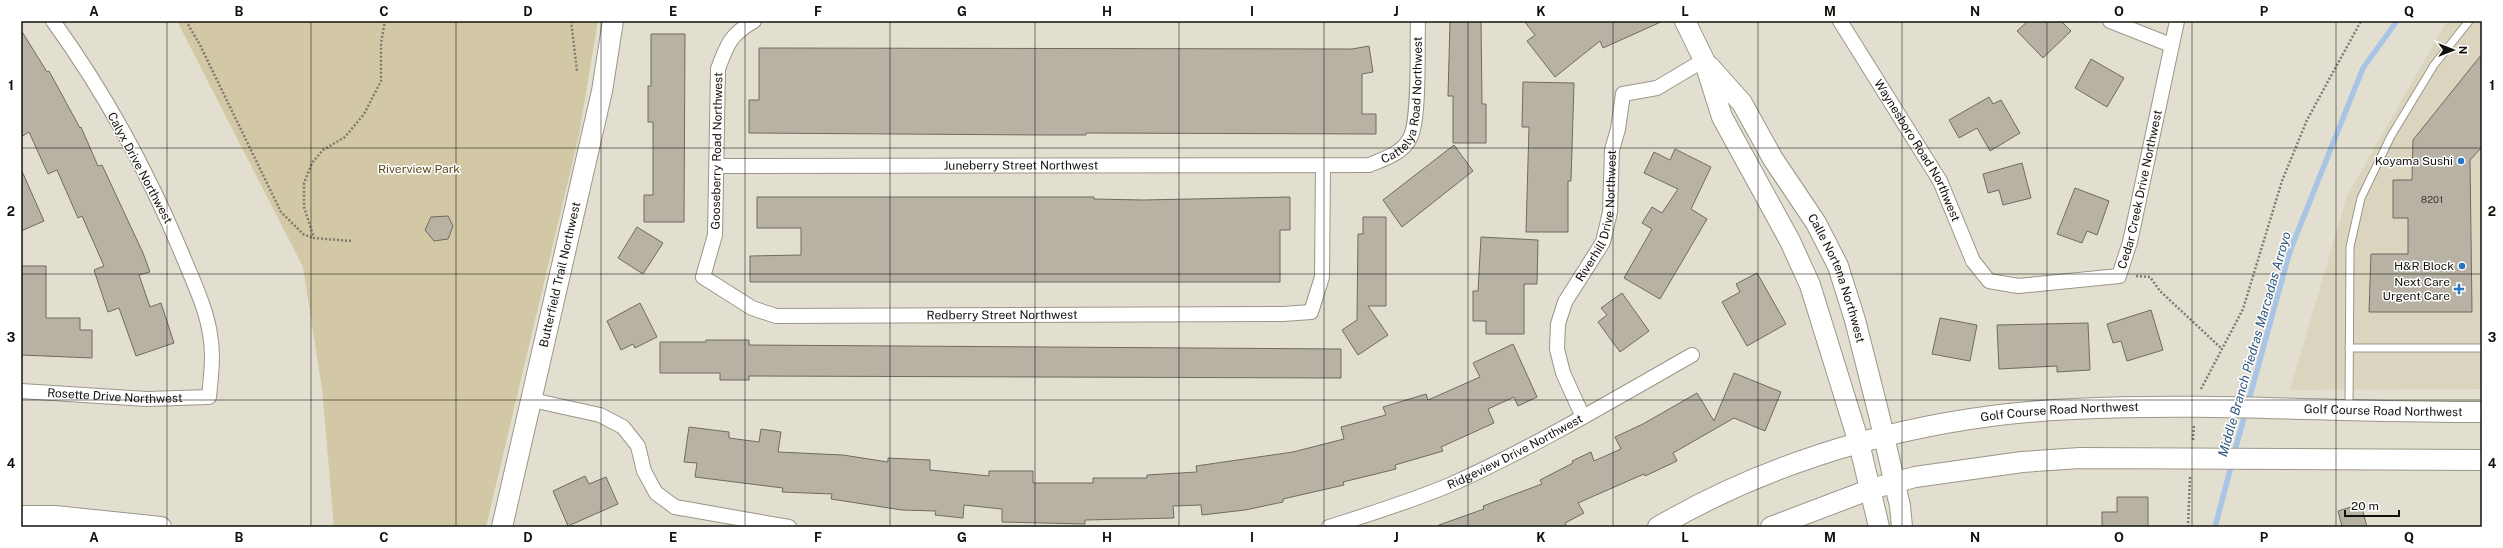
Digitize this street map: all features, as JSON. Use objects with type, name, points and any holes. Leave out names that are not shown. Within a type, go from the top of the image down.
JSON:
[{"type":"main road","name":"Butterfield Trail Northwest","points":[[502,527],[602,91],[613,21]]},
{"type":"main road","name":"Calle Nortena Northwest","points":[[1685,21],[1704,60],[1722,117],[1790,241],[1810,285],[1859,443],[1879,527]]},
{"type":"main road","name":"Calle Nortena Northwest","points":[[1704,60],[1742,103],[1773,159],[1816,223],[1838,266],[1856,320],[1895,482],[1902,527]]},
{"type":"main road","name":"Golf Course Road Northwest","points":[[1658,527],[1697,504],[1782,468],[1884,436],[1951,422],[2074,409],[2202,408],[2482,412]]},
{"type":"main road","points":[[1771,527],[1871,489],[1895,482],[2022,462],[2080,458],[2197,458],[2306,461],[2482,460]]},
{"type":"main road","points":[[21,516],[55,516],[161,527]]},
{"type":"street","name":"Calyx Drive Northwest","points":[[53,21],[74,50],[162,205],[191,276],[210,332],[213,360],[209,397]]},
{"type":"street","name":"Gooseberry Road Northwest","points":[[703,277],[715,235],[718,166],[718,69],[727,43],[739,30],[754,21]]},
{"type":"street","name":"Cattelya Road Northwest","points":[[1323,166],[1370,165],[1393,155],[1410,138],[1415,112],[1418,21]]},
{"type":"street","name":"Waynesboro Road Northwest","points":[[1840,21],[1940,180],[1972,261],[1989,281]]},
{"type":"street","points":[[2110,21],[2171,45]]},
{"type":"street","name":"Cedar Creek Drive Northwest","points":[[1989,281],[2018,286],[2119,276],[2130,242],[2177,21]]},
{"type":"street","name":"Riverhill Drive Northwest","points":[[1583,417],[1563,373],[1557,349],[1558,324],[1565,302],[1603,242],[1610,212],[1612,150],[1618,129],[1623,94],[1657,88],[1704,60]]},
{"type":"street","name":"Juneberry Street Northwest","points":[[718,166],[1323,166]]},
{"type":"street","name":"Redberry Street Northwest","points":[[703,277],[752,308],[776,316],[1275,314],[1311,312],[1322,277],[1323,166]]},
{"type":"street","name":"Ridgeview Drive Northwest","points":[[1329,527],[1372,514],[1452,484],[1583,417],[1692,355]]},
{"type":"street","name":"Rosette Drive Northwest","points":[[21,392],[147,399],[209,397]]},
{"type":"street","points":[[532,400],[600,415],[623,427],[638,446],[644,471],[656,493],[675,507],[789,527]]},
{"type":"lane","points":[[2349,411],[2350,247],[2360,198],[2391,136],[2430,71],[2469,21]]},
{"type":"lane","points":[[2349,348],[2482,348]]},
{"type":"path","points":[[186,21],[200,45],[281,212],[303,234],[314,238],[351,241]]},
{"type":"path","points":[[314,238],[304,207],[304,183],[312,163],[324,150],[345,137],[364,114],[381,82],[381,43],[385,21]]},
{"type":"path","points":[[572,21],[577,71]]},
{"type":"path","points":[[2188,527],[2197,458],[2204,380],[2244,309],[2282,180],[2307,120],[2361,21]]},
{"type":"path","points":[[2119,276],[2144,275],[2150,277],[2160,291],[2221,348]]},
{"type":"shaded area","points":[[2447,21],[2482,21],[2482,389],[2290,390],[2347,196]]},
{"type":"green space","name":"Riverview Park","points":[[177,21],[598,21],[579,135],[486,527],[334,527],[322,389],[303,267]]},
{"type":"building","points":[[1450,21],[1481,21],[1482,104],[1486,104],[1486,143],[1453,143],[1453,96],[1448,96]]},
{"type":"building","points":[[1524,21],[1663,21],[1603,48],[1600,41],[1555,77],[1527,41],[1535,35]]},
{"type":"building","points":[[2028,21],[2061,21],[2071,31],[2043,58],[2017,31]]},
{"type":"building","points":[[21,30],[47,72],[49,71],[80,128],[81,127],[98,166],[102,165],[143,253],[150,272],[139,275],[150,307],[161,303],[174,343],[136,356],[119,308],[108,312],[94,270],[104,266],[82,216],[78,218],[57,170],[48,174],[29,132],[21,137]]},
{"type":"building","points":[[651,34],[685,34],[684,222],[644,222],[644,195],[653,195],[653,122],[648,122],[648,86],[651,86]]},
{"type":"building","points":[[1369,46],[1373,72],[1362,74],[1362,114],[1376,114],[1376,134],[1086,133],[1086,135],[1044,135],[749,133],[749,100],[759,100],[759,48],[1352,49]]},
{"type":"building","points":[[2482,54],[2482,147],[2470,160],[2472,312],[2369,312],[2371,254],[2408,254],[2408,218],[2393,218],[2393,180],[2412,180],[2413,140]]},
{"type":"building","points":[[2091,59],[2124,78],[2107,107],[2075,88]]},
{"type":"building","points":[[1523,82],[1574,83],[1571,181],[1568,181],[1568,232],[1526,232],[1529,127],[1522,127]]},
{"type":"building","points":[[1989,97],[1993,104],[2001,100],[2020,133],[1990,151],[1977,128],[1959,138],[1949,120]]},
{"type":"building","points":[[1454,145],[1473,171],[1402,227],[1383,200]]},
{"type":"building","points":[[1675,149],[1711,167],[1691,209],[1707,219],[1660,299],[1624,278],[1652,229],[1642,223],[1652,207],[1662,213],[1678,189],[1644,173],[1654,152],[1670,160]]},
{"type":"building","points":[[2022,163],[2031,198],[2003,205],[1999,190],[1988,193],[1983,174]]},
{"type":"building","points":[[21,169],[44,221],[21,231]]},
{"type":"building","points":[[2075,188],[2109,201],[2097,235],[2087,231],[2082,243],[2057,234]]},
{"type":"building","points":[[757,197],[1094,197],[1094,199],[1143,200],[1290,197],[1290,230],[1280,230],[1280,282],[750,282],[750,256],[801,255],[801,228],[757,228]]},
{"type":"building","points":[[448,216],[453,226],[448,239],[434,241],[425,230],[431,217]]},
{"type":"building","points":[[1363,217],[1386,217],[1386,306],[1368,306],[1388,335],[1358,355],[1342,330],[1357,320],[1358,234],[1363,234]]},
{"type":"building","points":[[637,227],[663,243],[643,274],[618,258]]},
{"type":"building","points":[[1481,237],[1538,240],[1537,284],[1524,284],[1524,334],[1486,334],[1486,321],[1473,321],[1473,291],[1478,291]]},
{"type":"building","points":[[21,266],[46,266],[46,318],[80,318],[80,330],[92,330],[92,358],[21,355]]},
{"type":"building","points":[[1757,273],[1786,324],[1747,346],[1722,302],[1740,292],[1736,284]]},
{"type":"building","points":[[1622,293],[1649,331],[1620,352],[1598,322],[1607,315],[1601,308]]},
{"type":"building","points":[[640,303],[657,337],[635,348],[633,344],[621,350],[607,321]]},
{"type":"building","points":[[2151,310],[2163,350],[2127,361],[2121,341],[2113,343],[2107,324]]},
{"type":"building","points":[[1940,318],[1977,325],[1970,361],[1932,354]]},
{"type":"building","points":[[2088,323],[2090,370],[2057,372],[2057,366],[1999,369],[1997,325]]},
{"type":"building","points":[[706,340],[749,340],[749,345],[1341,349],[1341,378],[749,376],[749,380],[720,380],[720,373],[660,373],[660,342],[706,342]]},
{"type":"building","points":[[1513,344],[1537,397],[1518,406],[1514,397],[1488,409],[1494,423],[1441,447],[1443,451],[1395,465],[1396,469],[1343,482],[1344,485],[1283,499],[1283,502],[1245,510],[1202,515],[1201,505],[1173,506],[1174,518],[1085,520],[1085,524],[1002,522],[1002,509],[964,505],[963,518],[935,515],[936,511],[902,510],[831,499],[832,494],[782,492],[783,488],[695,477],[697,463],[684,462],[689,427],[729,432],[729,438],[759,442],[761,429],[781,432],[778,452],[843,455],[888,462],[888,458],[930,460],[930,470],[989,476],[989,471],[1033,471],[1033,483],[1093,483],[1093,478],[1147,478],[1147,475],[1197,472],[1196,466],[1293,452],[1344,439],[1341,427],[1386,415],[1383,407],[1426,394],[1428,400],[1480,377],[1473,363]]},
{"type":"building","points":[[1734,373],[1781,392],[1765,431],[1734,418],[1673,453],[1677,461],[1645,476],[1644,474],[1578,503],[1584,513],[1565,523],[1567,527],[1439,527],[1439,525],[1484,509],[1483,506],[1542,484],[1540,480],[1573,463],[1572,461],[1591,452],[1594,461],[1621,449],[1615,437],[1643,424],[1697,393],[1714,421]]},
{"type":"building","points":[[585,476],[589,484],[606,477],[618,504],[568,526],[553,491]]},
{"type":"building","points":[[2117,497],[2148,497],[2148,527],[2102,527],[2102,512],[2117,512]]},
{"type":"building","points":[[2361,504],[2367,527],[2342,527],[2338,511]]},
{"type":"waterway","name":"Middle Branch Piedras Marcadas Arroyo","points":[[2234,454],[2290,251],[2363,68],[2397,21]]},
{"type":"waterway","name":"Middle Branch Piedras Marcadas Arroyo","points":[[2215,527],[2232,463]]},
{"type":"place","name":"Koyama Sushi","points":[[2461,161]]},
{"type":"place","name":"H&R Block","points":[[2462,266]]},
{"type":"place","name":"Next Care Urgent Care","points":[[2459,289]]}]
